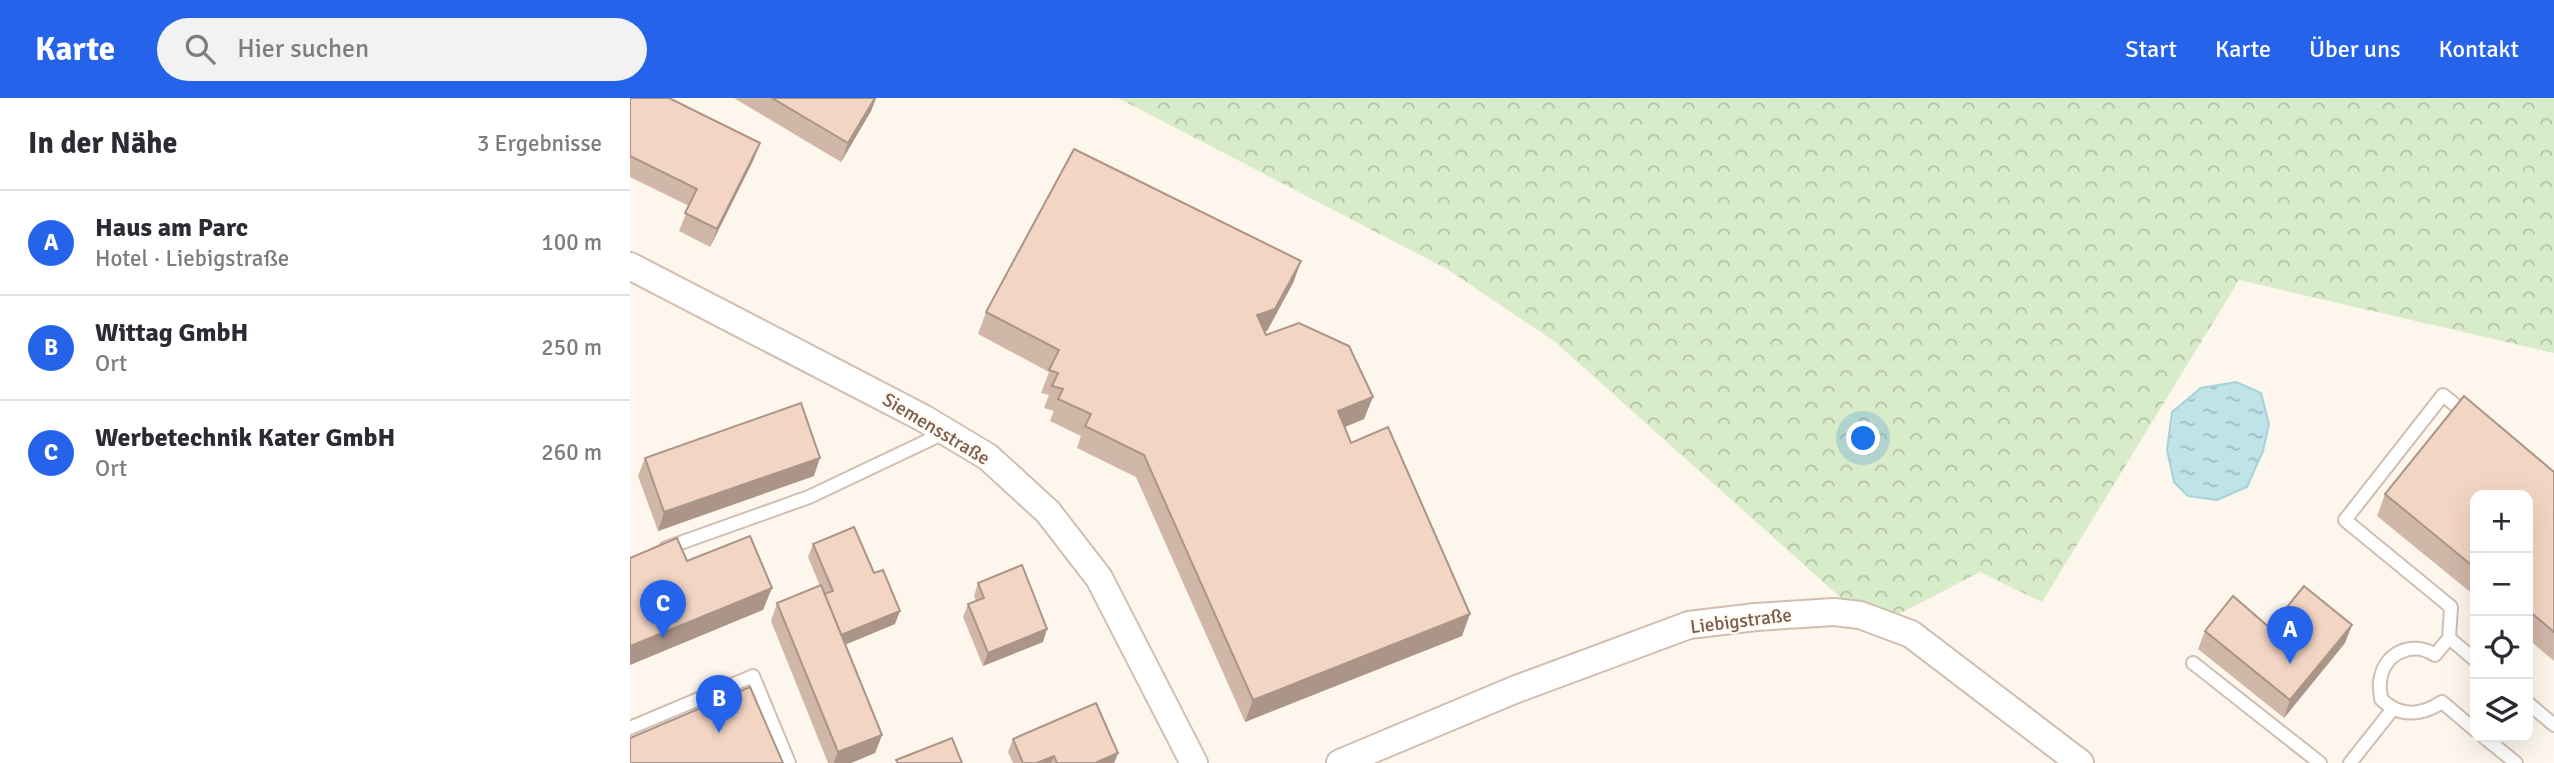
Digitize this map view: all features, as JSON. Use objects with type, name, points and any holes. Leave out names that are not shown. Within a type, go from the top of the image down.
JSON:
[{"type":"street","name":"Siemensstraße","points":[[630,266],[947,432],[988,457],[1048,512],[1099,578],[1194,763]]},
{"type":"street","name":"Liebigstraße","points":[[1340,763],[1514,690],[1689,625],[1834,612],[1860,615],[1911,634],[2080,763]]},
{"type":"lane","points":[[2470,726],[2442,702],[2431,709],[2413,714],[2392,710],[2381,699],[2380,680],[2387,661],[2404,648],[2424,648],[2435,655],[2449,638],[2452,607],[2344,520],[2443,394],[2483,428]]},
{"type":"lane","points":[[647,553],[809,497],[947,432]]},
{"type":"lane","points":[[2449,638],[2470,656]]},
{"type":"lane","points":[[2193,663],[2320,763]]},
{"type":"lane","points":[[630,728],[753,676],[789,763]]},
{"type":"lane","points":[[2533,707],[2554,725]]},
{"type":"lane","points":[[2350,763],[2392,710]]},
{"type":"lane","points":[[2490,742],[2516,763]]},
{"type":"green space","points":[[1118,98],[2554,98],[2554,353],[2239,280],[2042,602],[1980,572],[1899,614],[1860,615],[1554,341],[1447,269]]},
{"type":"water","points":[[2236,382],[2261,393],[2269,424],[2263,451],[2247,487],[2217,500],[2188,496],[2174,482],[2167,450],[2172,412],[2201,388]]},
{"type":"building","points":[[630,98],[669,98],[760,143],[717,229],[685,213],[697,189],[630,156]]},
{"type":"building","points":[[772,98],[875,98],[848,143]]},
{"type":"building","points":[[1074,149],[1301,261],[1275,309],[1257,315],[1266,335],[1299,323],[1349,346],[1373,397],[1338,411],[1351,443],[1388,427],[1470,614],[1253,700],[1144,455],[1085,426],[1091,414],[1058,399],[1063,389],[1052,386],[1058,373],[1049,370],[1059,350],[986,312]]},
{"type":"building","points":[[2464,396],[2554,472],[2554,632],[2533,614],[2533,490],[2470,490],[2470,564],[2385,494]]},
{"type":"building","points":[[801,403],[820,458],[664,512],[645,458]]},
{"type":"building","points":[[854,527],[874,573],[883,570],[900,611],[841,635],[824,594],[833,591],[813,544]]},
{"type":"building","points":[[750,536],[772,588],[630,646],[630,558],[677,538],[687,561]]},
{"type":"building","points":[[1022,565],[1047,629],[988,653],[968,604],[984,598],[978,583]]},
{"type":"building","points":[[821,585],[882,735],[838,752],[777,603]]},
{"type":"building","points":[[2304,586],[2352,625],[2290,700],[2205,631],[2233,596],[2270,628]]},
{"type":"building","points":[[750,687],[783,763],[630,763],[630,738]]},
{"type":"building","points":[[1096,703],[1118,753],[1095,763],[1057,763],[1054,756],[1037,763],[1023,763],[1013,739]]},
{"type":"building","points":[[952,738],[962,763],[898,763],[896,760]]},
{"type":"place","name":"Werbetechnik Kater GmbH","points":[[663,638]]},
{"type":"place","name":"Haus am Parc","points":[[2290,664]]},
{"type":"place","name":"Wittag GmbH","points":[[719,733]]}]
